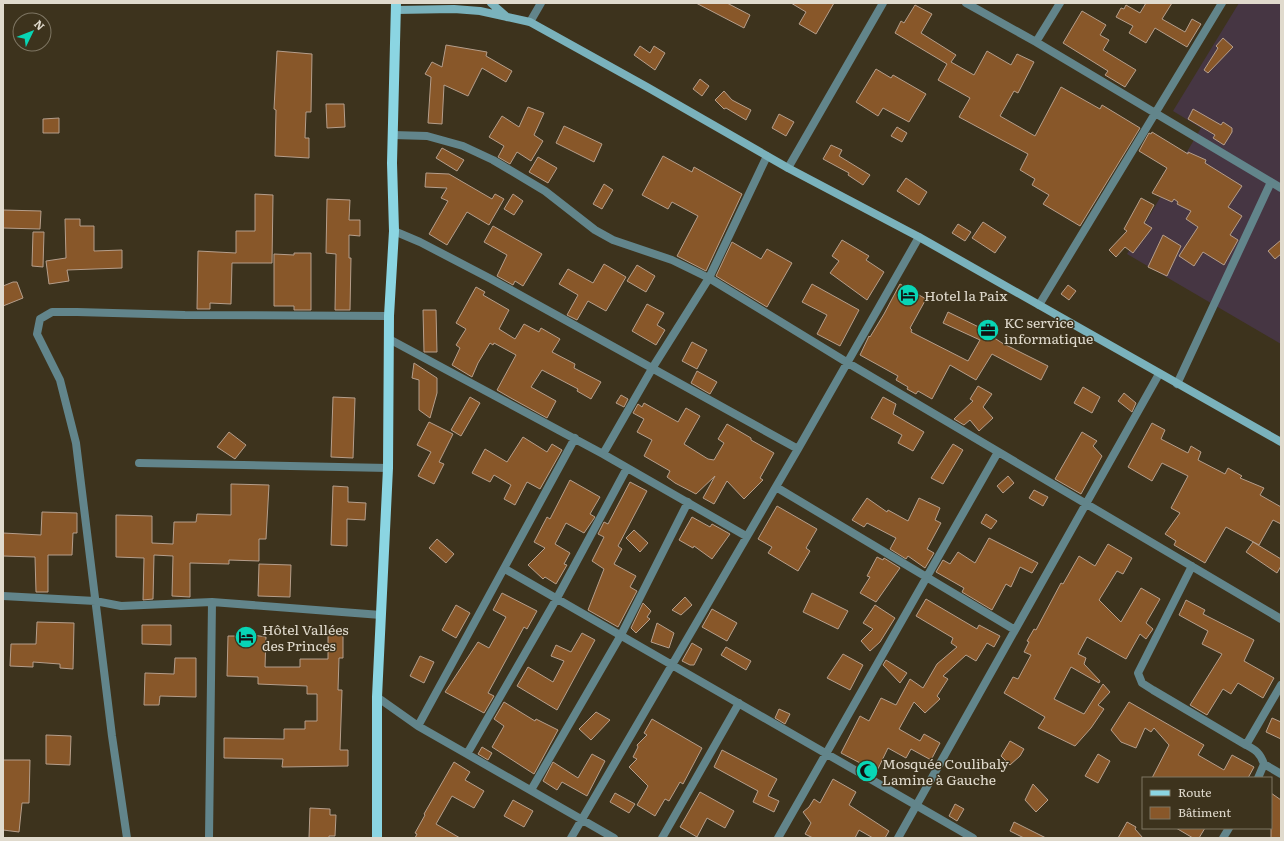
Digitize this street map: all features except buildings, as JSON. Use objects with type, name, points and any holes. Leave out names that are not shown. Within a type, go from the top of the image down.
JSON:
[{"type":"main road","points":[[377,838],[377,697],[388,468],[389,316],[394,231],[393,134],[396,6]]},
{"type":"street","points":[[491,3],[507,18]]},
{"type":"street","points":[[530,22],[541,3]]},
{"type":"street","points":[[788,168],[883,3]]},
{"type":"street","points":[[966,3],[1036,42],[1281,188]]},
{"type":"street","points":[[1036,42],[1060,3]]},
{"type":"street","points":[[1039,305],[1222,3]]},
{"type":"street","points":[[396,6],[480,11],[530,22],[788,168],[919,237],[1281,442]]},
{"type":"street","points":[[393,134],[427,136],[464,146],[493,160],[545,191],[578,218],[613,240],[672,260],[709,278],[848,364],[1281,619]]},
{"type":"street","points":[[603,454],[653,367],[709,278],[767,156]]},
{"type":"street","points":[[1177,384],[1271,182]]},
{"type":"street","points":[[394,231],[420,242],[653,367],[798,449]]},
{"type":"street","points":[[571,838],[746,536],[848,364],[919,237]]},
{"type":"street","points":[[127,838],[112,736],[76,444],[60,380],[37,334],[40,319],[52,312],[185,315],[389,316]]},
{"type":"street","points":[[389,339],[575,438],[746,536]]},
{"type":"street","points":[[898,838],[1159,374]]},
{"type":"street","points":[[418,726],[505,569],[575,438]]},
{"type":"street","points":[[778,838],[998,452]]},
{"type":"street","points":[[139,463],[388,468]]},
{"type":"street","points":[[467,754],[557,598],[628,468]]},
{"type":"street","points":[[776,487],[1015,630]]},
{"type":"street","points":[[531,790],[621,635],[688,502]]},
{"type":"street","points":[[1192,566],[1138,673],[1142,683],[1258,751],[1264,764],[1281,774]]},
{"type":"street","points":[[505,569],[973,838]]},
{"type":"street","points":[[3,596],[95,601],[121,606],[212,602],[380,615]]},
{"type":"street","points":[[209,838],[212,602]]},
{"type":"street","points":[[1246,745],[1281,685]]},
{"type":"street","points":[[377,697],[418,726],[614,838]]},
{"type":"street","points":[[662,838],[739,703]]},
{"type":"street","points":[[1258,777],[1264,764]]},
{"type":"street","points":[[1223,838],[1228,829]]},
{"type":"shaded area","points":[[1239,3],[1281,3],[1281,344],[1127,254],[1201,128],[1173,111]]},
{"type":"place","name":"Hotel la Paix","points":[[908,295]]},
{"type":"place","name":"KC service informatique","points":[[988,330]]},
{"type":"place","name":"Hôtel Vallées des Princes","points":[[246,637]]},
{"type":"place","name":"Mosquée Coulibaly Lamine à Gauche","points":[[867,771]]}]
